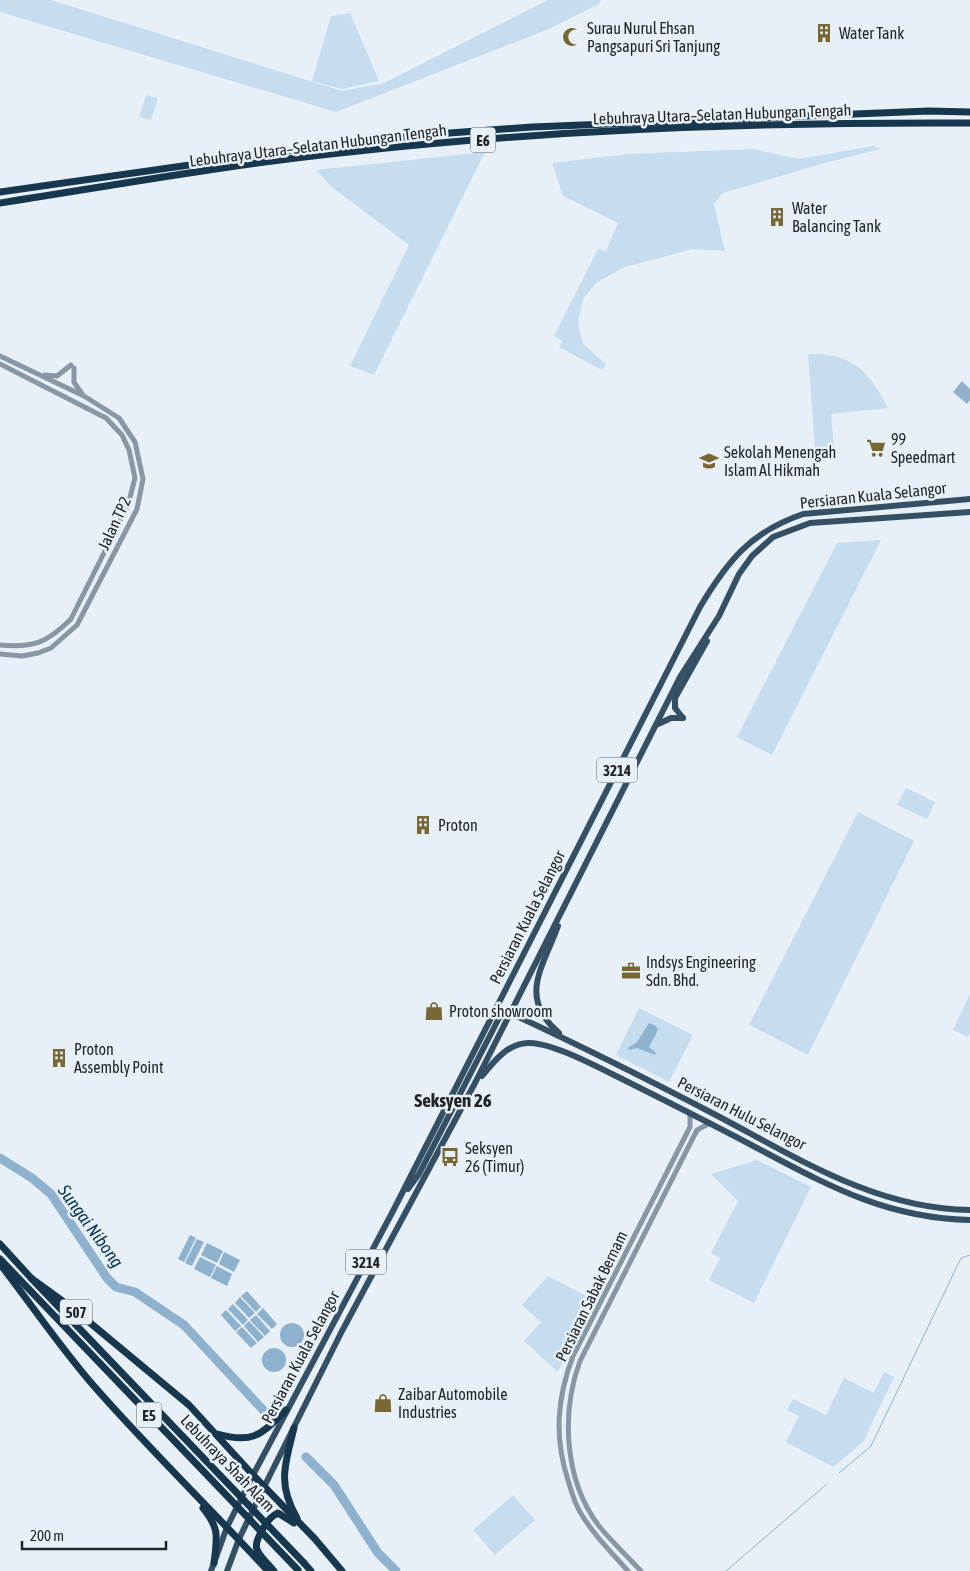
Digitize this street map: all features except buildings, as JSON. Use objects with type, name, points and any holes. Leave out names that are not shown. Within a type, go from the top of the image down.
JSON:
[{"type":"highway","name":"Lebuhraya Utara–Selatan Hubungan Tengah","points":[[0,192],[323,146],[423,135],[532,127],[930,111],[970,112]]},
{"type":"highway","name":"Lebuhraya Utara–Selatan Hubungan Tengah","points":[[0,202],[346,152],[428,144],[636,130],[863,123],[970,123]]},
{"type":"highway","name":"Lebuhraya Shah Alam","points":[[0,1244],[312,1571]]},
{"type":"highway","name":"Lebuhraya Shah Alam","points":[[0,1259],[298,1570]]},
{"type":"highway","name":"507","points":[[0,1264],[91,1383],[179,1480],[268,1571]]},
{"type":"highway","name":"507","points":[[31,1278],[147,1369],[189,1405],[253,1476],[315,1539],[342,1571]]},
{"type":"highway","points":[[216,1434],[240,1439],[258,1436],[286,1410]]},
{"type":"highway","points":[[294,1428],[284,1471],[284,1487],[288,1502],[304,1528]]},
{"type":"highway","points":[[179,1480],[214,1522],[217,1537],[214,1563]]},
{"type":"highway","points":[[274,1571],[255,1546],[256,1540],[272,1516],[278,1513],[315,1539]]},
{"type":"main road","name":"Persiaran Kuala Selangor","points":[[211,1571],[227,1527],[286,1410],[393,1211],[700,607],[726,566],[745,544],[783,521],[803,514],[970,498]]},
{"type":"main road","name":"Persiaran Kuala Selangor","points":[[227,1571],[238,1539],[397,1224],[438,1156],[654,726],[680,677],[718,616],[739,574],[752,556],[773,537],[810,523],[970,512]]},
{"type":"main road","points":[[654,726],[671,718],[683,718],[675,708],[675,698],[701,653],[718,616]]},
{"type":"main road","points":[[566,1039],[540,1014],[535,1001],[536,986],[567,899]]},
{"type":"main road","points":[[393,1211],[419,1174],[499,1018],[510,1013]]},
{"type":"main road","name":"Persiaran Hulu Selangor","points":[[510,1013],[566,1039],[844,1182],[890,1199],[912,1204],[970,1210]]},
{"type":"main road","name":"Persiaran Hulu Selangor","points":[[475,1082],[507,1050],[530,1043],[549,1047],[605,1071],[858,1199],[915,1215],[970,1220]]},
{"type":"street","name":"Jalan TP2","points":[[0,356],[84,396],[119,418],[135,442],[143,479],[136,509],[78,625],[51,648],[38,653],[22,656],[0,654]]},
{"type":"street","name":"Jalan TP2","points":[[0,364],[106,418],[122,435],[129,450],[135,478],[128,505],[71,619],[56,634],[40,644],[21,647],[0,645]]},
{"type":"street","points":[[37,373],[58,376],[72,366],[74,382],[84,396]]},
{"type":"street","name":"Persiaran Sabak Bernam","points":[[628,1571],[597,1537],[579,1510],[561,1455],[558,1415],[564,1381],[570,1364],[690,1127],[690,1113]]},
{"type":"street","name":"Persiaran Sabak Bernam","points":[[641,1571],[594,1518],[582,1497],[570,1452],[567,1420],[572,1383],[580,1361],[697,1130],[710,1123]]},
{"type":"street","points":[[561,1455],[570,1452]]},
{"type":"shaded area","points":[[0,0],[51,0],[342,91],[384,83],[548,0],[601,0],[599,4],[549,29],[336,112],[0,12]]},
{"type":"shaded area","points":[[350,13],[379,81],[342,89],[312,81],[331,16]]},
{"type":"shaded area","points":[[146,95],[158,98],[151,120],[139,117]]},
{"type":"shaded area","points":[[873,146],[881,149],[825,163],[723,193],[714,204],[725,251],[693,249],[625,267],[597,282],[583,299],[578,322],[583,344],[606,364],[602,370],[559,347],[562,341],[554,336],[598,249],[606,251],[618,223],[563,196],[552,163],[628,154],[753,149],[799,159]]},
{"type":"shaded area","points":[[485,152],[374,375],[350,366],[409,245],[333,188],[316,170]]},
{"type":"shaded area","points":[[808,354],[823,354],[836,357],[857,367],[874,384],[888,408],[831,414],[835,459],[816,462]]},
{"type":"shaded area","points":[[962,381],[970,389],[970,400],[967,404],[953,392]]},
{"type":"shaded area","points":[[881,540],[772,755],[737,737],[837,543]]},
{"type":"shaded area","points":[[906,788],[935,802],[927,819],[897,805]]},
{"type":"shaded area","points":[[858,812],[914,841],[808,1055],[749,1025]]},
{"type":"shaded area","points":[[970,994],[970,1033],[968,1037],[953,1030]]},
{"type":"shaded area","points":[[639,1008],[693,1035],[669,1082],[616,1055]]},
{"type":"shaded area","points":[[649,1023],[656,1026],[658,1030],[649,1047],[656,1053],[655,1055],[637,1048],[629,1050],[628,1048],[637,1042]]},
{"type":"shaded area","points":[[757,1160],[811,1187],[754,1303],[709,1280],[720,1258],[711,1253],[738,1201],[711,1174]]},
{"type":"shaded area","points":[[190,1235],[196,1238],[184,1262],[178,1259]]},
{"type":"shaded area","points":[[197,1239],[204,1242],[192,1266],[185,1263]]},
{"type":"shaded area","points":[[207,1243],[223,1251],[217,1263],[201,1255]]},
{"type":"shaded area","points":[[224,1252],[240,1260],[234,1272],[219,1264]]},
{"type":"shaded area","points":[[200,1257],[216,1265],[210,1277],[194,1269]]},
{"type":"shaded area","points":[[217,1266],[232,1274],[227,1286],[211,1278]]},
{"type":"shaded area","points":[[548,1276],[592,1299],[558,1372],[524,1341],[541,1322],[522,1305]]},
{"type":"shaded area","points":[[247,1291],[261,1307],[256,1312],[241,1296]]},
{"type":"shaded area","points":[[240,1297],[255,1313],[249,1318],[235,1303]]},
{"type":"shaded area","points":[[233,1304],[248,1320],[243,1325],[228,1309]]},
{"type":"shaded area","points":[[263,1308],[277,1324],[272,1329],[257,1314]]},
{"type":"shaded area","points":[[226,1310],[241,1326],[235,1331],[221,1315]]},
{"type":"shaded area","points":[[256,1315],[270,1331],[265,1336],[250,1320]]},
{"type":"shaded area","points":[[249,1321],[264,1337],[258,1342],[244,1326]]},
{"type":"shaded area","points":[[292,1323],[297,1324],[303,1330],[303,1340],[297,1346],[292,1347],[287,1346],[281,1340],[280,1335],[281,1330],[287,1324]]},
{"type":"shaded area","points":[[242,1327],[257,1343],[251,1348],[236,1332]]},
{"type":"shaded area","points":[[274,1348],[282,1352],[286,1360],[282,1368],[274,1372],[266,1368],[262,1360],[266,1352]]},
{"type":"shaded area","points":[[884,1372],[894,1377],[863,1442],[833,1467],[786,1442],[799,1416],[787,1410],[793,1399],[826,1415],[844,1378],[874,1393]]},
{"type":"shaded area","points":[[513,1495],[535,1520],[495,1555],[473,1530]]},
{"type":"waterway","name":"Sungai Nibong","points":[[0,1158],[32,1178],[51,1194],[107,1278],[116,1287],[135,1292],[184,1325],[264,1411]]},
{"type":"waterway","points":[[839,1473],[871,1446],[961,1258],[970,1255]]},
{"type":"waterway","name":"Sungai Nibong","points":[[306,1457],[334,1485],[378,1553],[396,1571]]},
{"type":"waterway","points":[[726,1571],[827,1484]]},
{"type":"place","name":"Water Tank","points":[[824,33]]},
{"type":"place","name":"Surau Nurul Ehsan Pangsapuri Sri Tanjung","points":[[572,37]]},
{"type":"place","name":"Water Balancing Tank","points":[[777,217]]},
{"type":"place","name":"99 Speedmart","points":[[876,448]]},
{"type":"place","name":"Sekolah Menengah Islam Al Hikmah","points":[[709,461]]},
{"type":"place","name":"Proton","points":[[423,825]]},
{"type":"place","name":"Indsys Engineering Sdn. Bhd.","points":[[631,971]]},
{"type":"place","name":"Proton showroom","points":[[434,1011]]},
{"type":"place","name":"Proton Assembly Point","points":[[59,1058]]},
{"type":"place","name":"Seksyen 26 (Timur)","points":[[450,1157]]},
{"type":"place","name":"Zaibar Automobile Industries","points":[[383,1403]]},
{"type":"district","name":"Seksyen 26","points":[[453,1100]]}]
